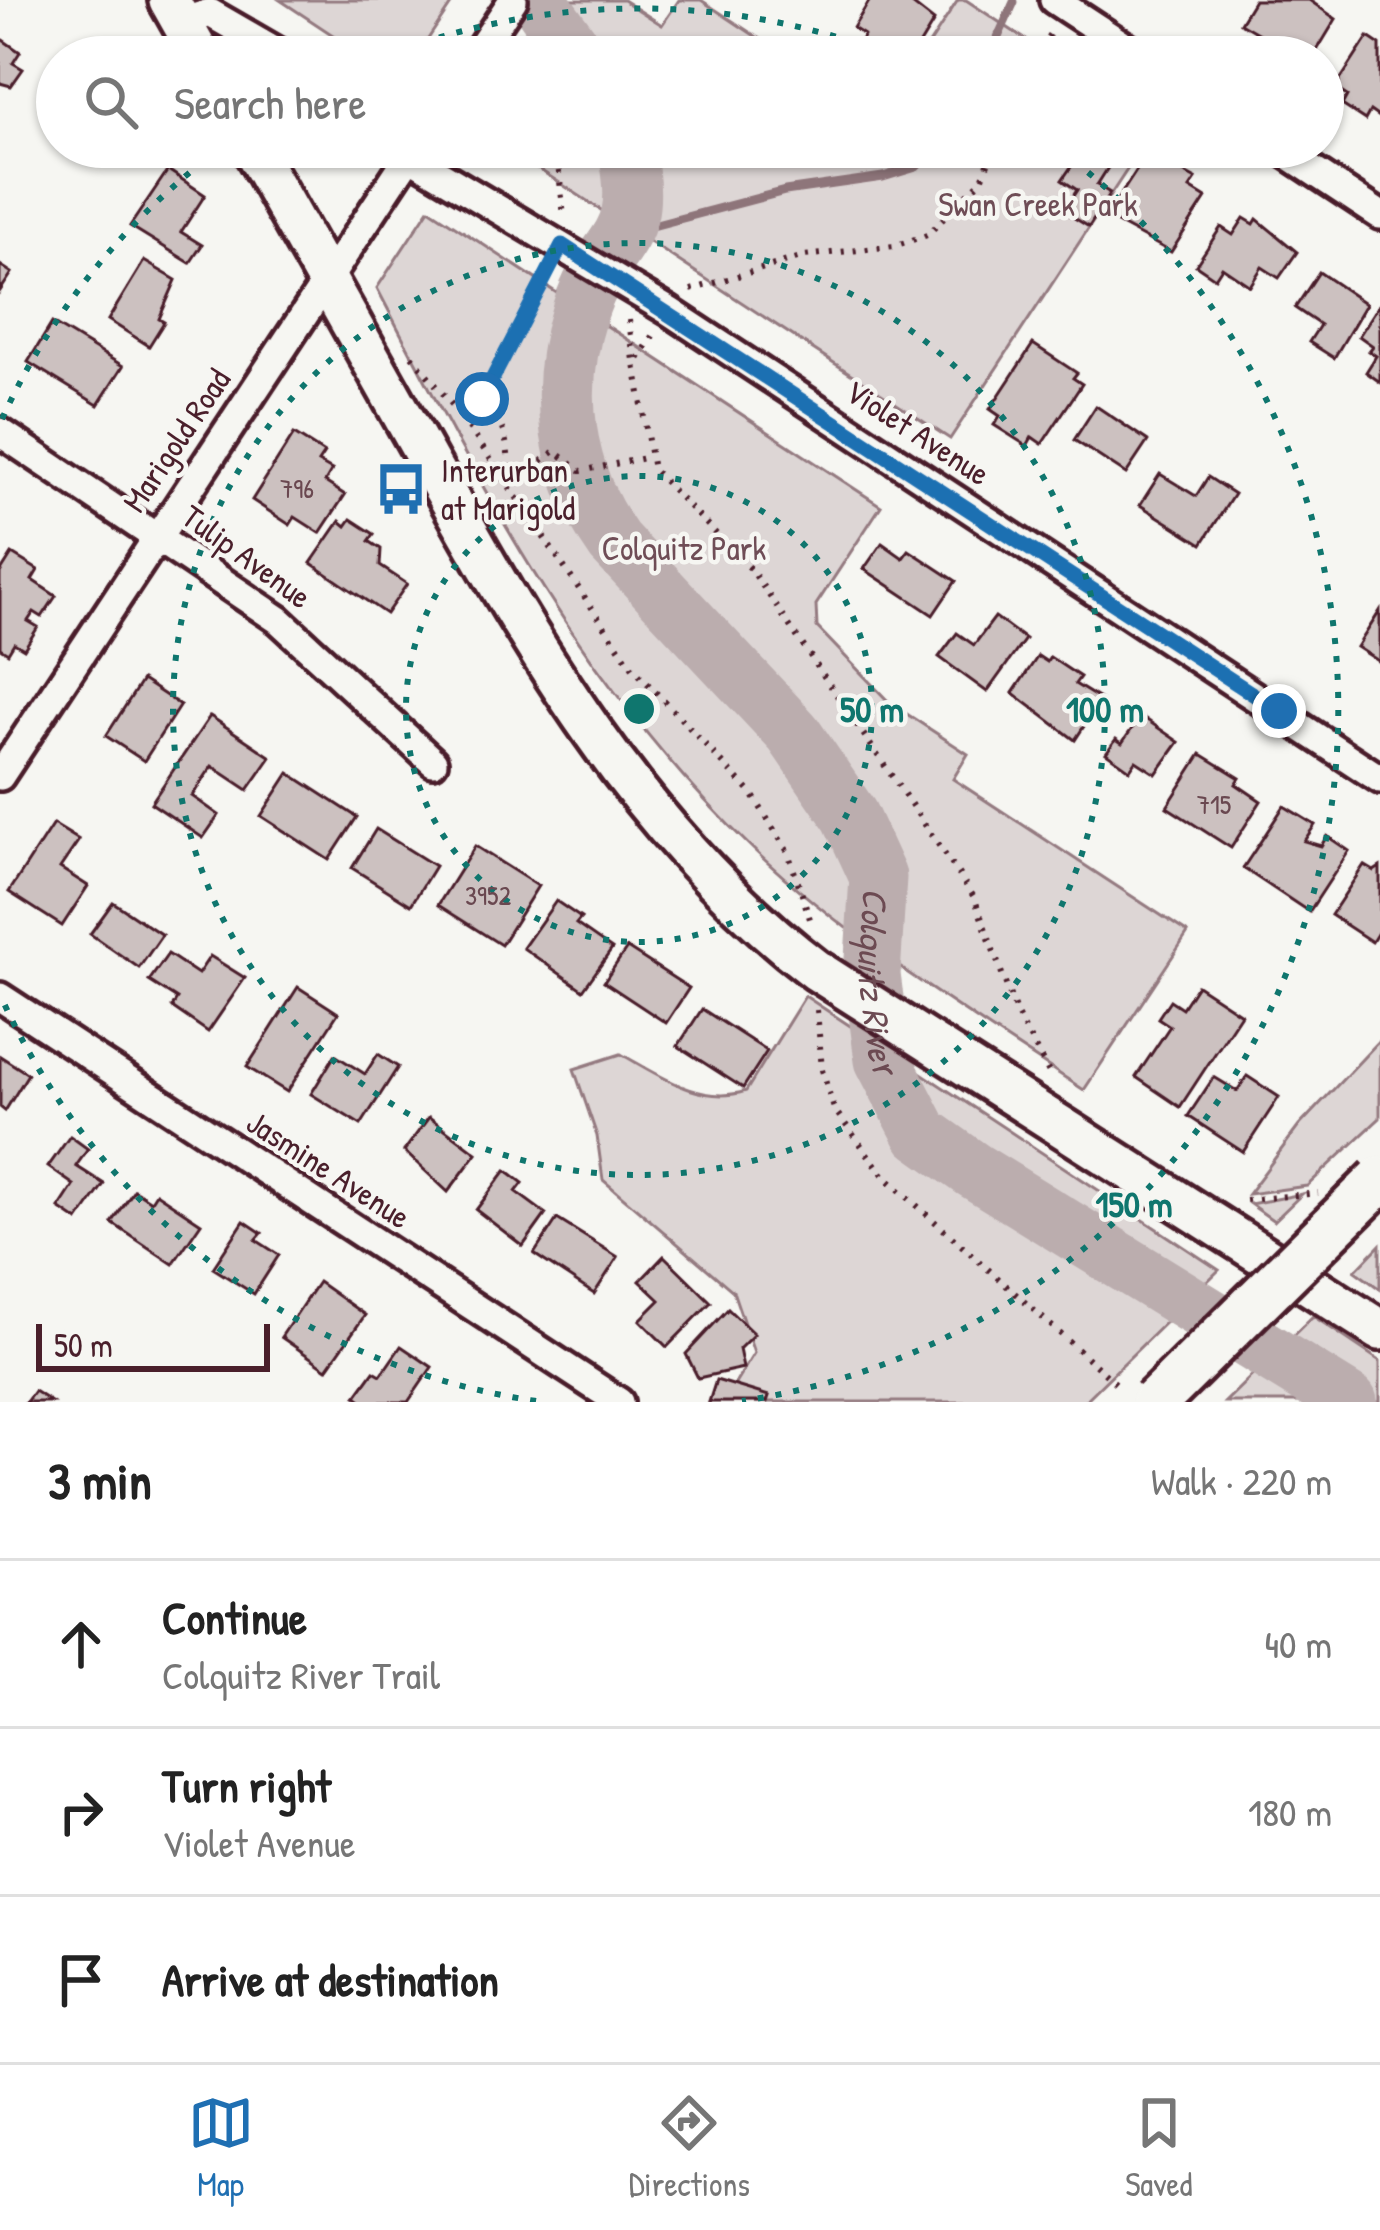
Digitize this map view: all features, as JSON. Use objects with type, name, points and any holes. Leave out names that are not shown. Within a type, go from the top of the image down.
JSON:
[{"type":"main road","points":[[263,168],[515,616],[586,726],[674,841],[764,930],[823,975],[1380,1330]]},
{"type":"main road","points":[[1140,1396],[1380,1180]]},
{"type":"street","points":[[489,36],[513,0]]},
{"type":"street","points":[[1054,0],[1109,36]]},
{"type":"street","points":[[175,11],[210,13],[250,36]]},
{"type":"street","name":"Marigold Road","points":[[0,776],[401,168]]},
{"type":"street","name":"Violet Avenue","points":[[438,168],[669,311],[1380,778]]},
{"type":"street","points":[[1309,168],[1380,215]]},
{"type":"street","name":"Tulip Avenue","points":[[0,432],[279,620],[433,762]]},
{"type":"street","name":"Jasmine Avenue","points":[[0,997],[619,1402]]},
{"type":"path","points":[[557,168],[562,245],[482,399],[458,413],[633,668],[720,754],[775,827],[814,927],[823,975],[822,1070],[835,1109],[885,1177],[1140,1396]]},
{"type":"path","points":[[986,168],[982,180],[927,235],[894,246],[804,256],[683,294],[635,364],[653,470],[773,598],[974,897],[1017,1015],[1052,1076],[1052,1090],[1039,1116]]},
{"type":"path","points":[[482,399],[497,415],[508,470],[506,489]]},
{"type":"path","points":[[508,470],[532,468],[555,451],[581,471],[649,457]]},
{"type":"green space","points":[[280,0],[454,0],[430,36],[334,36]]},
{"type":"green space","points":[[566,0],[623,0],[662,25],[679,0],[701,0],[755,36],[543,36]]},
{"type":"green space","points":[[958,0],[966,0],[1020,36],[935,36]]},
{"type":"green space","name":"Swan Creek Park","points":[[537,168],[1128,168],[950,439]]},
{"type":"green space","name":"Colquitz Park","points":[[429,209],[881,506],[816,605],[817,627],[890,703],[968,754],[953,779],[1188,933],[1084,1090],[831,917],[754,850],[638,723],[542,586],[457,440],[377,288]]},
{"type":"green space","points":[[805,996],[1219,1270],[1084,1402],[724,1402],[754,1353],[733,1291],[603,1180],[597,1136],[574,1069],[621,1054],[697,1091],[729,1095],[746,1091]]},
{"type":"green space","points":[[1380,1040],[1380,1118],[1307,1186],[1248,1194],[1299,1126]]},
{"type":"green space","points":[[1302,1194],[1274,1221],[1250,1204]]},
{"type":"green space","points":[[1380,1245],[1380,1289],[1355,1271]]},
{"type":"green space","points":[[1313,1316],[1380,1361],[1380,1402],[1225,1402]]},
{"type":"building","points":[[870,0],[907,0],[934,21],[925,36],[863,36],[853,28]]},
{"type":"building","points":[[1254,0],[1309,0],[1336,19],[1326,36],[1263,36],[1240,23]]},
{"type":"building","points":[[1368,37],[1380,45],[1380,118],[1370,111],[1365,120],[1344,106],[1344,74]]},
{"type":"building","points":[[0,38],[20,52],[13,63],[23,69],[11,86],[0,83]]},
{"type":"building","points":[[1070,168],[1108,168],[1097,185],[1110,193],[1089,227],[1063,211],[1077,190],[1062,180]]},
{"type":"building","points":[[1138,168],[1176,168],[1196,179],[1190,188],[1206,198],[1171,252],[1106,217]]},
{"type":"building","points":[[168,170],[205,195],[181,232],[202,245],[190,263],[130,226]]},
{"type":"building","points":[[1244,218],[1254,224],[1257,219],[1297,252],[1279,278],[1262,267],[1250,286],[1222,267],[1215,278],[1196,265],[1221,227],[1233,235]]},
{"type":"building","points":[[144,261],[176,280],[159,319],[164,322],[149,346],[108,320]]},
{"type":"building","points":[[0,265],[12,273],[0,291]]},
{"type":"building","points":[[1319,272],[1366,304],[1334,358],[1309,342],[1320,325],[1295,308]]},
{"type":"building","points":[[1379,305],[1380,382],[1366,372],[1376,356],[1369,351],[1373,346],[1359,336]]},
{"type":"building","points":[[52,323],[123,366],[98,405],[28,362]]},
{"type":"building","points":[[1033,344],[1077,373],[1073,378],[1082,384],[1042,444],[1032,437],[1027,446],[994,425],[1000,416],[990,409]]},
{"type":"building","points":[[1096,406],[1148,441],[1126,474],[1074,440]]},
{"type":"building","points":[[294,434],[324,453],[318,462],[332,470],[325,482],[345,495],[320,533],[295,517],[290,525],[252,500]]},
{"type":"building","points":[[1160,474],[1196,496],[1208,477],[1234,494],[1202,544],[1140,505]]},
{"type":"building","points":[[351,519],[374,534],[369,541],[381,549],[380,566],[407,584],[386,614],[311,563],[340,521],[346,526]]},
{"type":"building","points":[[882,543],[903,558],[909,550],[956,581],[933,615],[864,569]]},
{"type":"building","points":[[12,554],[38,570],[32,580],[56,596],[42,617],[34,612],[28,621],[38,627],[24,649],[14,643],[8,653],[0,648],[0,573]]},
{"type":"building","points":[[1380,611],[1380,662],[1357,647]]},
{"type":"building","points":[[995,617],[1025,639],[987,692],[939,657],[957,633],[974,645]]},
{"type":"building","points":[[1038,656],[1047,662],[1050,657],[1080,677],[1075,684],[1101,700],[1075,740],[1013,693]]},
{"type":"building","points":[[142,680],[180,705],[144,761],[106,736]]},
{"type":"building","points":[[210,716],[271,757],[248,790],[212,766],[192,796],[219,815],[203,838],[151,803]]},
{"type":"building","points":[[1141,716],[1179,742],[1156,774],[1136,761],[1130,770],[1106,753],[1116,739],[1122,743]]},
{"type":"building","points":[[1201,754],[1240,778],[1236,784],[1261,801],[1231,848],[1167,807]]},
{"type":"building","points":[[289,773],[357,817],[329,860],[261,816]]},
{"type":"building","points":[[1284,806],[1315,825],[1304,841],[1321,846],[1327,836],[1349,851],[1309,912],[1243,868]]},
{"type":"building","points":[[53,824],[79,840],[60,868],[88,886],[62,926],[9,892]]},
{"type":"building","points":[[376,829],[435,866],[411,905],[352,868]]},
{"type":"building","points":[[475,846],[538,886],[501,945],[438,905]]},
{"type":"building","points":[[1364,865],[1374,871],[1380,867],[1380,929],[1372,942],[1331,915]]},
{"type":"building","points":[[556,901],[581,918],[576,924],[612,949],[583,990],[523,948]]},
{"type":"building","points":[[113,902],[162,935],[139,968],[90,934]]},
{"type":"building","points":[[627,948],[689,988],[666,1023],[604,982]]},
{"type":"building","points":[[168,954],[198,974],[210,956],[245,978],[208,1032],[172,1007],[177,999],[149,981]]},
{"type":"building","points":[[1197,985],[1241,1014],[1180,1107],[1136,1077],[1170,1026],[1158,1018],[1170,1000],[1182,1008]]},
{"type":"building","points":[[298,987],[338,1013],[287,1092],[247,1067]]},
{"type":"building","points":[[702,1009],[767,1051],[743,1088],[678,1046]]},
{"type":"building","points":[[378,1054],[398,1067],[361,1125],[311,1094],[335,1055],[365,1074]]},
{"type":"building","points":[[0,1056],[28,1074],[5,1111],[0,1107]]},
{"type":"building","points":[[1247,1076],[1279,1097],[1243,1152],[1188,1116],[1214,1077],[1237,1091]]},
{"type":"building","points":[[429,1117],[477,1153],[448,1192],[404,1151]]},
{"type":"building","points":[[70,1136],[88,1149],[76,1166],[104,1184],[78,1221],[59,1208],[74,1185],[48,1167]]},
{"type":"building","points":[[506,1170],[523,1183],[516,1192],[546,1214],[523,1246],[476,1210]]},
{"type":"building","points":[[134,1190],[151,1201],[156,1193],[201,1223],[173,1264],[112,1223]]},
{"type":"building","points":[[557,1219],[618,1257],[594,1294],[534,1254]]},
{"type":"building","points":[[244,1221],[262,1233],[256,1240],[279,1255],[254,1294],[213,1268]]},
{"type":"building","points":[[664,1256],[711,1302],[667,1347],[640,1320],[660,1300],[640,1281]]},
{"type":"building","points":[[318,1282],[365,1315],[327,1369],[281,1337]]},
{"type":"building","points":[[728,1309],[754,1334],[739,1349],[743,1368],[698,1378],[686,1354]]},
{"type":"building","points":[[401,1346],[432,1367],[408,1402],[364,1402],[356,1396],[374,1371],[381,1375]]},
{"type":"building","points":[[716,1380],[769,1396],[767,1402],[709,1402]]},
{"type":"building","points":[[34,1391],[51,1402],[26,1402]]},
{"type":"waterway","name":"Colquitz River","points":[[538,0],[564,36]]},
{"type":"waterway","points":[[999,36],[1014,2]]},
{"type":"waterway","name":"Colquitz River","points":[[629,168],[628,222],[590,285],[572,341],[566,401],[575,460],[597,516],[614,542],[793,733],[850,816],[878,877],[872,975],[883,1060],[921,1133],[973,1170],[1349,1402]]},
{"type":"waterway","points":[[622,234],[785,191],[913,168]]},
{"type":"place","name":"Interurban at Marigold","points":[[401,489]]},
{"type":"route","points":[[482,399],[562,245],[1279,711]]}]
